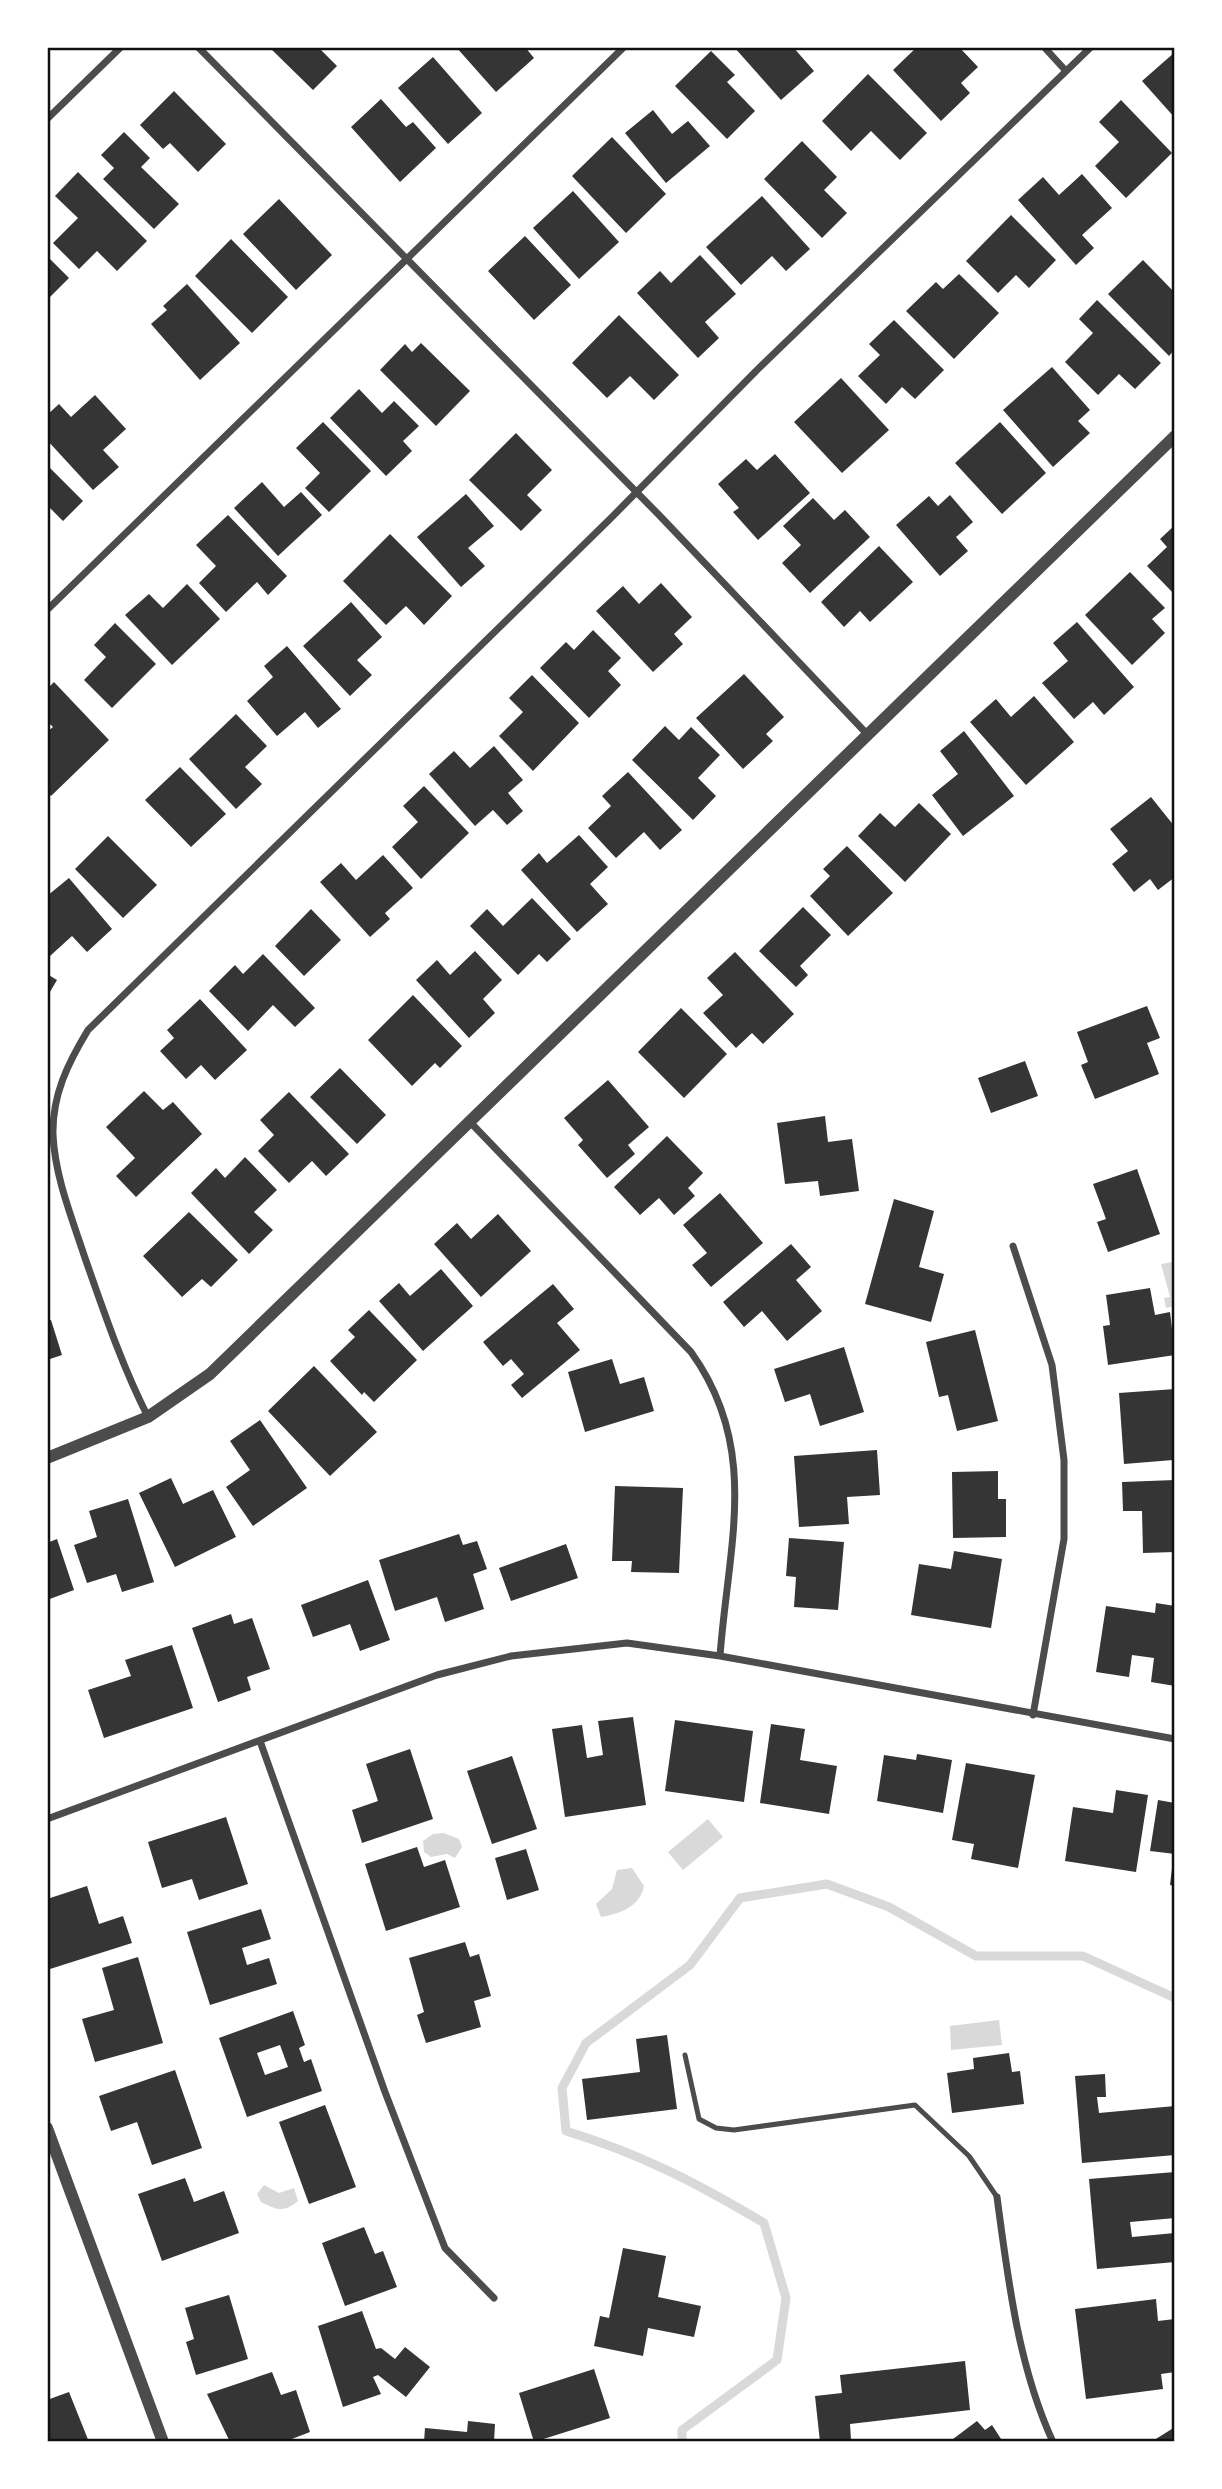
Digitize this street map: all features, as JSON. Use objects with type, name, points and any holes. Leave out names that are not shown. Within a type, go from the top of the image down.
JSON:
[{"type":"street","points":[[47,119],[121,47]]},
{"type":"street","points":[[198,47],[867,734]]},
{"type":"street","points":[[47,610],[624,47]]},
{"type":"street","points":[[1044,47],[1066,71]]},
{"type":"street","points":[[148,1417],[132,1386],[65,1198],[53,1133],[65,1069],[88,1030],[636,494],[757,369],[1091,47]]},
{"type":"street","points":[[47,1458],[148,1417],[209,1374],[471,1123],[1175,436]]},
{"type":"street","points":[[471,1123],[682,1342],[711,1380],[732,1440],[736,1491],[720,1656]]},
{"type":"street","points":[[1013,1246],[1052,1365],[1064,1460],[1064,1539],[1033,1715]]},
{"type":"street","points":[[47,1819],[437,1675],[511,1656],[627,1643],[720,1656],[1175,1739]]},
{"type":"street","points":[[260,1741],[385,2092],[445,2248],[494,2298]]},
{"type":"street","points":[[47,2128],[163,2442]]},
{"type":"street","points":[[997,2197],[1007,2273],[1034,2402],[1053,2442]]},
{"type":"lane","points":[[685,2055],[699,2119],[716,2128],[734,2130],[915,2105],[969,2156],[997,2197]]},
{"type":"shaded area","points":[[1172,1262],[1175,1306],[1166,1308],[1164,1298],[1170,1297],[1161,1264]]},
{"type":"shaded area","points":[[708,1819],[723,1837],[683,1870],[668,1852]]},
{"type":"shaded area","points":[[444,1833],[459,1839],[462,1847],[455,1858],[447,1854],[431,1857],[424,1852],[423,1841],[433,1834]]},
{"type":"shaded area","points":[[632,1868],[644,1886],[642,1893],[628,1908],[601,1917],[596,1904],[612,1889],[617,1870]]},
{"type":"shaded area","points":[[999,2020],[1002,2045],[951,2050],[950,2026]]},
{"type":"shaded area","points":[[264,2185],[279,2193],[294,2188],[298,2201],[284,2209],[267,2205],[261,2202],[257,2194]]},
{"type":"building","points":[[269,47],[324,47],[321,50],[337,66],[313,90]]},
{"type":"building","points":[[456,47],[525,47],[534,58],[496,92]]},
{"type":"building","points":[[734,47],[793,47],[814,71],[781,100]]},
{"type":"building","points":[[917,47],[959,47],[978,67],[961,83],[970,93],[941,121],[893,70]]},
{"type":"building","points":[[711,51],[735,75],[727,82],[755,111],[727,139],[675,86]]},
{"type":"building","points":[[1175,52],[1175,118],[1142,81]]},
{"type":"building","points":[[433,57],[482,113],[448,144],[398,88]]},
{"type":"building","points":[[868,74],[927,133],[900,160],[871,131],[851,151],[822,121]]},
{"type":"building","points":[[174,91],[226,144],[198,172],[170,143],[163,149],[140,125]]},
{"type":"building","points":[[381,99],[406,127],[413,122],[436,148],[400,182],[351,127]]},
{"type":"building","points":[[1121,100],[1172,153],[1126,198],[1095,166],[1119,142],[1099,122]]},
{"type":"building","points":[[653,110],[672,134],[688,121],[710,146],[666,183],[625,133]]},
{"type":"building","points":[[124,132],[150,158],[141,167],[179,204],[154,229],[103,179],[114,168],[101,155]]},
{"type":"building","points":[[612,137],[666,194],[626,233],[572,176]]},
{"type":"building","points":[[802,141],[837,177],[824,190],[847,213],[822,238],[764,179]]},
{"type":"building","points":[[78,172],[147,241],[117,271],[97,251],[79,269],[53,243],[78,218],[55,196]]},
{"type":"building","points":[[1082,174],[1112,208],[1082,235],[1094,248],[1076,265],[1018,200],[1043,177],[1059,195]]},
{"type":"building","points":[[573,191],[619,242],[579,279],[533,228]]},
{"type":"building","points":[[762,196],[810,249],[786,271],[772,256],[741,285],[706,247]]},
{"type":"building","points":[[279,199],[332,255],[296,290],[243,234]]},
{"type":"building","points":[[1011,215],[1056,260],[1029,288],[1016,275],[998,293],[966,261]]},
{"type":"building","points":[[525,236],[571,285],[534,320],[488,271]]},
{"type":"building","points":[[231,239],[288,297],[252,333],[195,276]]},
{"type":"building","points":[[700,255],[736,294],[705,322],[719,338],[698,358],[637,293],[660,271],[671,283]]},
{"type":"building","points":[[47,256],[69,278],[47,300]]},
{"type":"building","points":[[1143,260],[1175,293],[1175,349],[1169,356],[1108,294]]},
{"type":"building","points":[[959,274],[999,313],[954,359],[906,311],[936,282],[943,289]]},
{"type":"building","points":[[187,284],[240,343],[200,380],[151,324],[167,310],[163,306]]},
{"type":"building","points":[[1097,300],[1161,363],[1135,389],[1119,374],[1098,395],[1065,362],[1093,333],[1079,319]]},
{"type":"building","points":[[619,315],[679,375],[654,400],[630,376],[607,398],[572,363]]},
{"type":"building","points":[[894,320],[944,370],[915,399],[902,387],[886,404],[858,376],[880,355],[869,344]]},
{"type":"building","points":[[421,343],[470,391],[436,426],[380,370],[405,344],[412,352]]},
{"type":"building","points":[[1052,367],[1090,410],[1078,421],[1090,433],[1053,467],[1003,410]]},
{"type":"building","points":[[841,378],[889,430],[842,473],[794,422]]},
{"type":"building","points":[[359,389],[382,413],[394,401],[419,426],[403,441],[412,451],[386,476],[330,418]]},
{"type":"building","points":[[95,395],[126,429],[103,450],[119,467],[93,490],[47,440],[47,415],[59,404],[71,417]]},
{"type":"building","points":[[323,422],[371,471],[329,512],[305,488],[320,473],[296,448]]},
{"type":"building","points":[[1000,422],[1046,473],[1002,514],[955,463]]},
{"type":"building","points":[[516,433],[552,470],[527,495],[542,510],[521,531],[469,480]]},
{"type":"building","points":[[775,454],[810,493],[758,540],[733,512],[739,508],[718,484],[746,459],[757,470]]},
{"type":"building","points":[[47,465],[83,501],[63,521],[47,505]]},
{"type":"building","points":[[262,482],[284,507],[301,492],[322,515],[278,556],[234,508]]},
{"type":"building","points":[[466,494],[494,526],[468,548],[485,566],[461,587],[417,537]]},
{"type":"building","points":[[950,495],[973,522],[956,537],[968,551],[940,576],[896,525],[929,496],[938,506]]},
{"type":"building","points":[[813,498],[834,520],[845,510],[870,537],[810,593],[782,563],[801,545],[783,526]]},
{"type":"building","points":[[228,515],[287,576],[268,595],[257,582],[226,612],[199,583],[216,566],[196,545]]},
{"type":"building","points":[[1175,525],[1175,595],[1147,566],[1167,547],[1160,539]]},
{"type":"building","points":[[390,534],[452,596],[424,625],[406,606],[386,625],[343,581]]},
{"type":"building","points":[[879,546],[913,582],[870,622],[860,611],[844,627],[821,602]]},
{"type":"building","points":[[1130,572],[1165,608],[1152,619],[1165,633],[1132,665],[1085,615]]},
{"type":"building","points":[[661,583],[692,617],[674,634],[683,644],[653,672],[596,611],[623,586],[639,604]]},
{"type":"building","points":[[187,584],[220,619],[172,665],[125,615],[149,594],[163,608]]},
{"type":"building","points":[[351,602],[382,637],[357,660],[372,675],[350,696],[303,646]]},
{"type":"building","points":[[1077,622],[1134,687],[1104,715],[1093,702],[1074,719],[1042,683],[1068,661],[1053,643]]},
{"type":"building","points":[[115,623],[156,664],[112,708],[84,680],[106,657],[94,645]]},
{"type":"building","points":[[593,630],[621,658],[608,671],[621,685],[589,718],[540,668],[566,642],[574,650]]},
{"type":"building","points":[[287,646],[341,709],[318,728],[305,712],[277,736],[247,701],[273,677],[264,666]]},
{"type":"building","points":[[744,674],[784,717],[766,734],[773,741],[743,769],[696,718]]},
{"type":"building","points":[[532,675],[579,723],[533,771],[499,736],[523,712],[509,698]]},
{"type":"building","points":[[54,682],[109,740],[51,796],[47,791],[47,732],[53,727],[47,721],[47,689]]},
{"type":"building","points":[[1034,696],[1074,742],[1026,785],[970,722],[996,699],[1011,717]]},
{"type":"building","points":[[236,714],[267,746],[245,767],[262,784],[236,809],[189,759]]},
{"type":"building","points":[[665,726],[679,740],[691,727],[720,755],[698,778],[716,796],[693,820],[632,760]]},
{"type":"building","points":[[964,731],[1014,796],[963,836],[932,795],[958,774],[940,751]]},
{"type":"building","points":[[494,746],[523,780],[508,793],[523,811],[507,825],[493,810],[475,826],[429,774],[454,751],[470,768]]},
{"type":"building","points":[[180,767],[226,814],[191,847],[145,800]]},
{"type":"building","points":[[628,772],[682,830],[660,850],[644,832],[616,858],[588,828],[611,806],[602,796]]},
{"type":"building","points":[[424,786],[469,833],[421,879],[392,847],[418,822],[403,806]]},
{"type":"building","points":[[1151,797],[1175,827],[1175,877],[1158,890],[1150,879],[1134,892],[1112,864],[1128,851],[1110,829]]},
{"type":"building","points":[[919,803],[951,834],[905,882],[858,836],[880,813],[895,827]]},
{"type":"building","points":[[579,835],[608,867],[590,884],[608,904],[577,932],[521,870],[539,853],[547,863]]},
{"type":"building","points":[[108,836],[157,885],[123,918],[75,869]]},
{"type":"building","points":[[847,846],[893,893],[848,936],[810,896],[830,876],[823,869]]},
{"type":"building","points":[[383,855],[413,888],[385,913],[390,919],[370,937],[320,882],[341,863],[356,880]]},
{"type":"building","points":[[69,878],[112,929],[87,952],[72,936],[50,956],[47,896]]},
{"type":"building","points":[[532,898],[571,939],[547,962],[539,954],[518,975],[470,926],[487,909],[503,926]]},
{"type":"building","points":[[803,907],[831,935],[800,966],[808,975],[796,987],[759,951]]},
{"type":"building","points":[[311,909],[341,940],[304,976],[275,946]]},
{"type":"building","points":[[475,951],[502,980],[483,999],[495,1013],[469,1038],[416,980],[437,960],[450,975]]},
{"type":"building","points":[[735,952],[794,1014],[763,1044],[752,1033],[736,1048],[703,1013],[723,995],[707,978]]},
{"type":"building","points":[[263,954],[315,1008],[295,1027],[273,1005],[248,1031],[209,991],[235,965],[243,974]]},
{"type":"building","points":[[47,974],[57,980],[47,997]]},
{"type":"building","points":[[413,995],[462,1046],[440,1068],[435,1063],[412,1086],[368,1040]]},
{"type":"building","points":[[200,999],[247,1050],[215,1080],[201,1065],[186,1079],[160,1051],[174,1038],[167,1030]]},
{"type":"building","points":[[1147,1006],[1160,1038],[1147,1043],[1159,1074],[1095,1099],[1081,1065],[1088,1062],[1077,1032]]},
{"type":"building","points":[[681,1008],[727,1054],[684,1098],[638,1052]]},
{"type":"building","points":[[1025,1061],[1038,1096],[991,1113],[978,1078]]},
{"type":"building","points":[[340,1068],[386,1115],[357,1144],[310,1097]]},
{"type":"building","points":[[608,1080],[649,1127],[628,1145],[635,1154],[607,1178],[578,1145],[583,1140],[564,1118]]},
{"type":"building","points":[[144,1091],[163,1110],[173,1102],[202,1134],[136,1197],[116,1176],[135,1158],[106,1127]]},
{"type":"building","points":[[289,1092],[349,1154],[326,1176],[312,1161],[289,1183],[258,1151],[274,1135],[260,1120]]},
{"type":"building","points":[[825,1116],[828,1142],[852,1139],[859,1191],[820,1196],[818,1181],[785,1184],[777,1123]]},
{"type":"building","points":[[667,1136],[703,1173],[688,1188],[695,1196],[674,1215],[659,1198],[640,1215],[614,1187]]},
{"type":"building","points":[[245,1157],[277,1190],[254,1212],[273,1230],[249,1254],[191,1193],[216,1168],[225,1178]]},
{"type":"building","points":[[1137,1169],[1160,1234],[1108,1252],[1097,1222],[1106,1219],[1093,1184]]},
{"type":"building","points":[[720,1193],[763,1243],[711,1287],[692,1265],[707,1253],[683,1225]]},
{"type":"building","points":[[894,1199],[934,1211],[919,1267],[944,1274],[931,1322],[865,1304]]},
{"type":"building","points":[[189,1212],[238,1260],[211,1287],[202,1279],[182,1297],[143,1256]]},
{"type":"building","points":[[498,1214],[531,1251],[481,1297],[434,1244],[457,1223],[471,1239]]},
{"type":"building","points":[[791,1244],[811,1267],[796,1280],[822,1311],[787,1341],[762,1311],[744,1327],[723,1302]]},
{"type":"building","points":[[441,1269],[473,1306],[423,1351],[379,1301],[399,1283],[410,1296]]},
{"type":"building","points":[[553,1284],[574,1309],[557,1323],[580,1350],[522,1398],[511,1385],[524,1374],[511,1359],[503,1366],[483,1342]]},
{"type":"building","points":[[1150,1288],[1155,1315],[1170,1312],[1175,1355],[1108,1365],[1103,1326],[1110,1325],[1106,1295]]},
{"type":"building","points":[[369,1310],[417,1360],[374,1402],[364,1392],[362,1395],[330,1361],[355,1337],[348,1330]]},
{"type":"building","points":[[51,1320],[62,1355],[47,1360],[47,1321]]},
{"type":"building","points":[[975,1330],[998,1421],[957,1431],[948,1395],[939,1397],[926,1342]]},
{"type":"building","points":[[844,1347],[864,1412],[820,1426],[810,1394],[785,1402],[774,1369]]},
{"type":"building","points":[[612,1359],[620,1384],[644,1377],[654,1411],[585,1432],[568,1372]]},
{"type":"building","points":[[314,1366],[377,1432],[330,1476],[268,1411]]},
{"type":"building","points":[[1175,1389],[1173,1460],[1124,1464],[1119,1393]]},
{"type":"building","points":[[260,1420],[307,1488],[253,1526],[226,1487],[250,1470],[230,1441]]},
{"type":"building","points":[[877,1450],[880,1495],[847,1497],[849,1524],[799,1527],[794,1456]]},
{"type":"building","points":[[998,1471],[998,1499],[1006,1499],[1006,1537],[953,1538],[952,1472]]},
{"type":"building","points":[[171,1478],[183,1504],[213,1490],[236,1537],[175,1567],[139,1493]]},
{"type":"building","points":[[1175,1480],[1175,1552],[1143,1553],[1142,1511],[1123,1511],[1122,1482]]},
{"type":"building","points":[[615,1486],[683,1488],[679,1573],[631,1572],[632,1561],[612,1561]]},
{"type":"building","points":[[128,1499],[154,1582],[122,1592],[116,1574],[87,1583],[74,1545],[97,1537],[89,1511]]},
{"type":"building","points":[[459,1534],[463,1545],[477,1541],[487,1569],[473,1574],[484,1609],[445,1622],[437,1597],[395,1611],[379,1560]]},
{"type":"building","points":[[789,1538],[844,1542],[838,1610],[794,1607],[796,1577],[786,1576]]},
{"type":"building","points":[[57,1539],[74,1590],[47,1600],[47,1543]]},
{"type":"building","points":[[566,1544],[578,1578],[511,1601],[499,1568]]},
{"type":"building","points":[[954,1551],[1002,1559],[991,1628],[911,1615],[919,1564],[951,1569]]},
{"type":"building","points":[[368,1580],[390,1640],[360,1651],[350,1624],[313,1637],[301,1605]]},
{"type":"building","points":[[1156,1603],[1175,1606],[1175,1686],[1151,1682],[1154,1658],[1132,1655],[1129,1677],[1096,1672],[1106,1606],[1155,1613]]},
{"type":"building","points":[[231,1614],[234,1624],[252,1618],[270,1669],[247,1677],[251,1690],[218,1702],[192,1628]]},
{"type":"building","points":[[172,1645],[193,1708],[104,1738],[88,1690],[131,1676],[125,1660]]},
{"type":"building","points":[[633,1717],[646,1805],[565,1817],[552,1729],[582,1725],[587,1758],[603,1755],[598,1721]]},
{"type":"building","points":[[675,1720],[753,1731],[744,1802],[665,1791]]},
{"type":"building","points":[[771,1724],[805,1729],[800,1760],[837,1766],[829,1814],[760,1803]]},
{"type":"building","points":[[410,1749],[433,1819],[362,1843],[352,1810],[378,1801],[366,1764]]},
{"type":"building","points":[[917,1754],[952,1760],[943,1813],[877,1801],[884,1755],[916,1760]]},
{"type":"building","points":[[512,1756],[537,1829],[492,1844],[467,1771]]},
{"type":"building","points":[[966,1763],[1035,1775],[1018,1868],[971,1859],[974,1844],[952,1840]]},
{"type":"building","points":[[1116,1790],[1148,1795],[1136,1872],[1065,1861],[1073,1807],[1113,1813]]},
{"type":"building","points":[[1158,1800],[1175,1803],[1175,1854],[1150,1851]]},
{"type":"building","points":[[226,1817],[248,1884],[199,1900],[192,1879],[162,1888],[148,1842]]},
{"type":"building","points":[[417,1847],[424,1867],[445,1860],[460,1907],[386,1931],[365,1864]]},
{"type":"building","points":[[526,1849],[539,1890],[507,1900],[495,1858]]},
{"type":"building","points":[[1175,1860],[1175,1886],[1170,1885]]},
{"type":"building","points":[[87,1886],[99,1924],[123,1916],[132,1943],[50,1969],[47,1899]]},
{"type":"building","points":[[261,1909],[271,1939],[242,1948],[247,1965],[269,1958],[277,1984],[210,2005],[187,1932]]},
{"type":"building","points":[[465,1942],[470,1957],[479,1954],[491,1996],[474,2001],[481,2027],[426,2043],[417,2015],[424,2012],[409,1958]]},
{"type":"building","points":[[138,1957],[163,2043],[95,2062],[82,2019],[114,2010],[102,1968]]},
{"type":"building","points":[[293,2011],[305,2045],[299,2048],[304,2062],[311,2059],[322,2091],[247,2117],[219,2038]],"holes":[[[280,2045],[288,2067],[265,2075],[257,2053]]]},
{"type":"building","points":[[667,2035],[677,2109],[587,2120],[582,2079],[640,2072],[636,2039]]},
{"type":"building","points":[[1009,2053],[1012,2072],[1020,2071],[1024,2104],[952,2113],[947,2073],[974,2069],[973,2058]]},
{"type":"building","points":[[175,2070],[202,2148],[152,2165],[137,2122],[111,2131],[99,2096]]},
{"type":"building","points":[[1105,2074],[1106,2097],[1097,2097],[1099,2113],[1175,2106],[1175,2155],[1082,2163],[1075,2076]]},
{"type":"building","points":[[325,2105],[356,2187],[309,2204],[279,2122]]},
{"type":"building","points":[[1175,2172],[1175,2218],[1130,2222],[1132,2237],[1175,2233],[1175,2262],[1097,2269],[1089,2179]]},
{"type":"building","points":[[185,2178],[194,2202],[224,2191],[239,2233],[162,2261],[138,2194]]},
{"type":"building","points":[[364,2227],[375,2254],[383,2251],[397,2287],[345,2306],[322,2243]]},
{"type":"building","points":[[623,2248],[666,2256],[658,2297],[701,2306],[694,2337],[648,2328],[643,2356],[594,2346],[600,2316],[609,2318]]},
{"type":"building","points":[[229,2295],[248,2359],[196,2375],[186,2342],[194,2339],[185,2308]]},
{"type":"building","points":[[1156,2299],[1158,2321],[1175,2319],[1175,2372],[1161,2374],[1163,2389],[1086,2399],[1075,2309]]},
{"type":"building","points":[[362,2311],[376,2349],[381,2348],[395,2359],[405,2347],[430,2367],[406,2397],[378,2375],[373,2377],[381,2394],[343,2407],[318,2326]]},
{"type":"building","points":[[965,2361],[970,2410],[850,2424],[851,2440],[820,2442],[815,2396],[842,2393],[840,2375]]},
{"type":"building","points":[[594,2369],[610,2418],[534,2442],[519,2393]]},
{"type":"building","points":[[272,2372],[281,2395],[296,2390],[310,2432],[284,2442],[230,2442],[207,2394]]},
{"type":"building","points":[[69,2392],[89,2442],[47,2442],[47,2400]]},
{"type":"building","points":[[468,2421],[495,2424],[494,2442],[424,2442],[425,2428],[467,2432]]},
{"type":"building","points":[[977,2421],[985,2430],[992,2425],[1003,2442],[949,2442]]},
{"type":"building","points":[[1175,2427],[1175,2442],[1151,2442]]},
{"type":"waterway","points":[[682,2442],[682,2430],[777,2360],[786,2298],[764,2223],[668,2171],[619,2149],[566,2131],[562,2088],[586,2043],[690,1965],[740,1898],[827,1884],[889,1907],[976,1956],[1083,1956],[1175,1998]]}]
